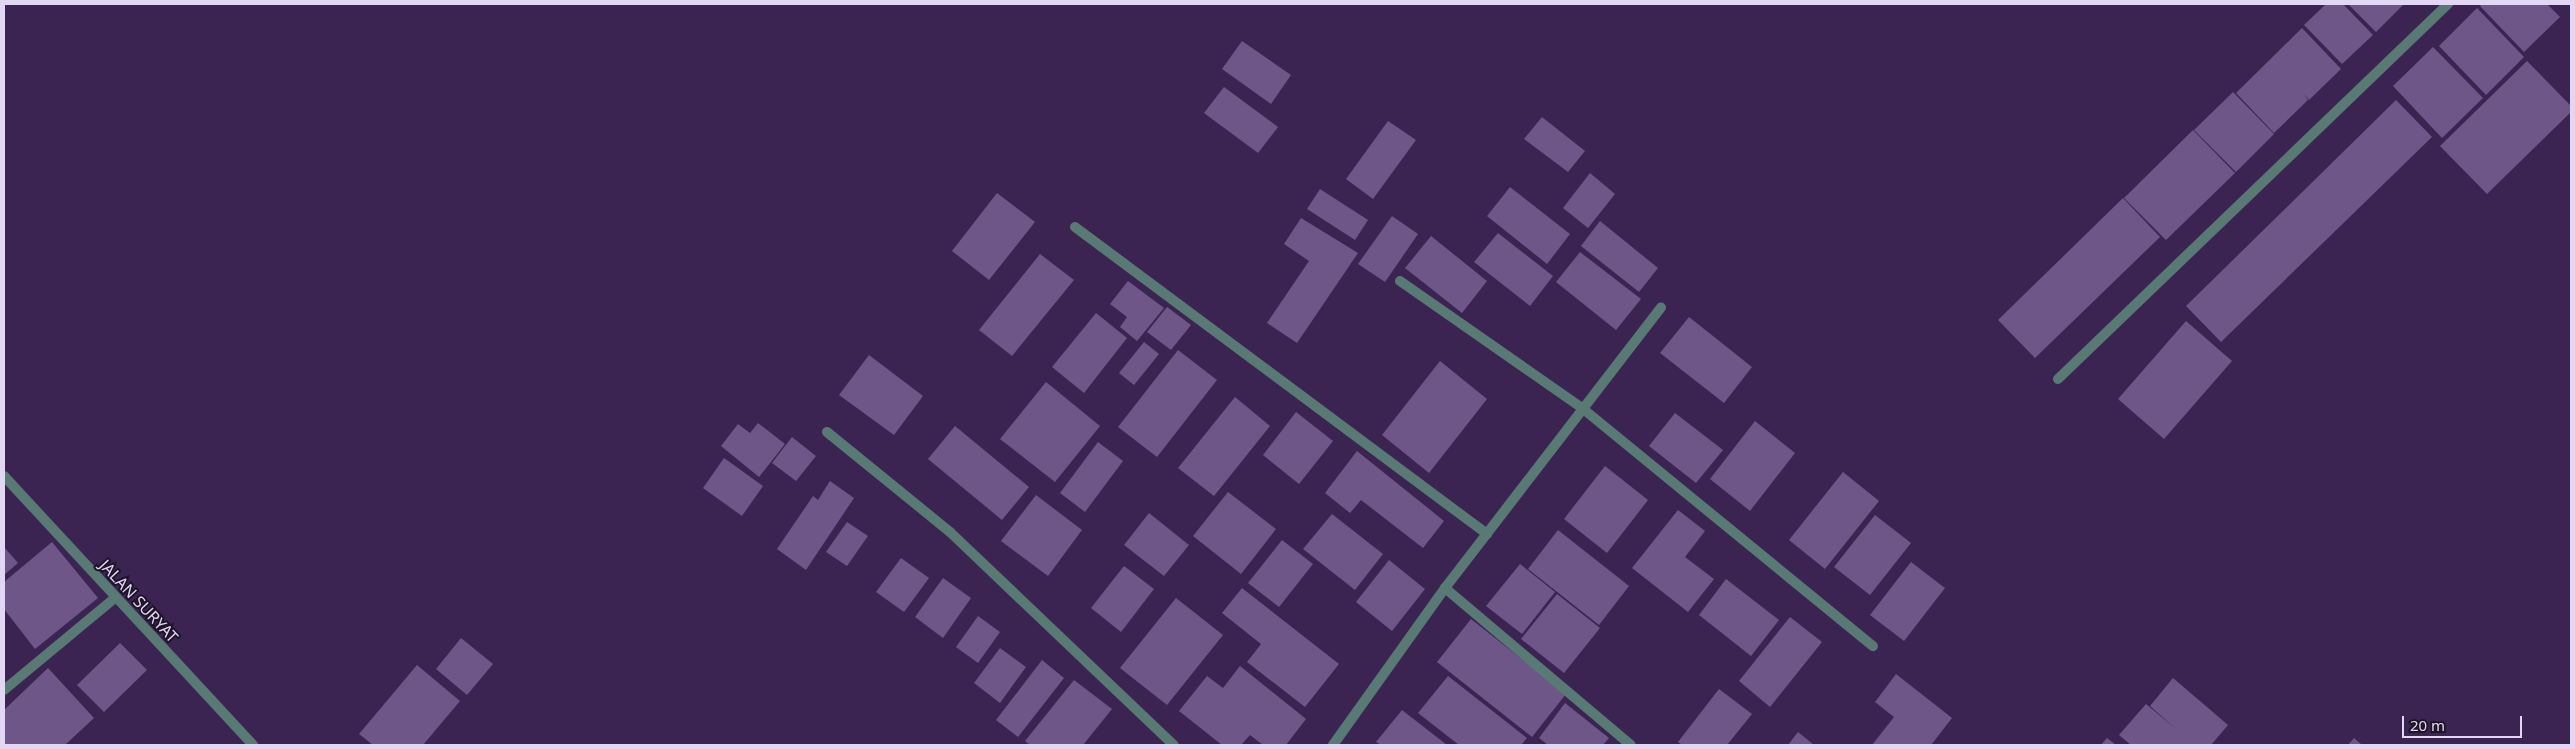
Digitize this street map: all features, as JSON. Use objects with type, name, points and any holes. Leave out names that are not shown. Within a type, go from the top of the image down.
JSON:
[{"type":"street","points":[[2058,379],[2448,4]]},
{"type":"street","points":[[1075,227],[1488,534]]},
{"type":"street","points":[[1400,281],[1582,408],[1873,646]]},
{"type":"street","points":[[1332,745],[1445,588],[1661,308]]},
{"type":"street","points":[[827,432],[950,532],[1174,745]]},
{"type":"street","name":"JALAN SURYAT","points":[[4,476],[253,745]]},
{"type":"street","points":[[1445,588],[1631,745]]},
{"type":"street","points":[[4,690],[115,598]]},
{"type":"building","points":[[2326,4],[2343,4],[2373,35],[2342,64],[2304,25]]},
{"type":"building","points":[[2348,4],[2404,4],[2376,32]]},
{"type":"building","points":[[2482,4],[2547,4],[2560,17],[2524,52],[2480,6]]},
{"type":"building","points":[[2477,8],[2524,57],[2486,95],[2439,46]]},
{"type":"building","points":[[2302,28],[2341,69],[2309,100],[2304,94],[2308,100],[2274,133],[2236,93]]},
{"type":"building","points":[[1242,41],[1291,75],[1271,104],[1222,69]]},
{"type":"building","points":[[2433,47],[2483,98],[2442,138],[2393,86]]},
{"type":"building","points":[[2527,61],[2571,106],[2571,112],[2487,194],[2440,146]]},
{"type":"building","points":[[1224,87],[1278,127],[1258,153],[1204,113]]},
{"type":"building","points":[[2233,92],[2274,134],[2236,172],[2194,130]]},
{"type":"building","points":[[2396,100],[2432,137],[2221,342],[2186,306]]},
{"type":"building","points":[[1542,117],[1585,151],[1568,172],[1524,139]]},
{"type":"building","points":[[1388,121],[1416,140],[1373,199],[1346,179]]},
{"type":"building","points":[[2193,130],[2235,173],[2166,240],[2124,198]]},
{"type":"building","points":[[1590,173],[1615,194],[1588,228],[1563,208]]},
{"type":"building","points":[[1510,187],[1570,234],[1547,264],[1487,216]]},
{"type":"building","points":[[1320,189],[1368,220],[1355,240],[1307,209]]},
{"type":"building","points":[[997,193],[1035,222],[989,280],[952,251]]},
{"type":"building","points":[[2123,198],[2160,237],[2035,358],[1998,320]]},
{"type":"building","points":[[1392,216],[1418,234],[1385,282],[1358,264]]},
{"type":"building","points":[[1301,218],[1358,253],[1297,343],[1267,323],[1309,261],[1284,244]]},
{"type":"building","points":[[1600,221],[1658,268],[1639,292],[1581,246]]},
{"type":"building","points":[[1498,233],[1553,276],[1530,306],[1474,262]]},
{"type":"building","points":[[1431,236],[1487,281],[1462,313],[1405,268]]},
{"type":"building","points":[[1580,252],[1641,299],[1616,330],[1556,282]]},
{"type":"building","points":[[1040,254],[1074,280],[1012,356],[979,330]]},
{"type":"building","points":[[1128,281],[1164,308],[1137,341],[1120,327],[1127,317],[1110,304]]},
{"type":"building","points":[[1167,307],[1191,325],[1171,350],[1147,332]]},
{"type":"building","points":[[1096,313],[1127,338],[1084,393],[1052,367]]},
{"type":"building","points":[[1689,317],[1752,367],[1724,403],[1660,353]]},
{"type":"building","points":[[2186,321],[2232,361],[2164,439],[2118,399]]},
{"type":"building","points":[[1144,342],[1159,354],[1134,385],[1119,373]]},
{"type":"building","points":[[1178,350],[1217,380],[1157,457],[1118,427]]},
{"type":"building","points":[[869,355],[923,396],[894,435],[839,395]]},
{"type":"building","points":[[1440,361],[1487,399],[1429,473],[1382,435]]},
{"type":"building","points":[[1046,382],[1100,426],[1055,482],[1000,439]]},
{"type":"building","points":[[1235,397],[1270,426],[1214,496],[1178,468]]},
{"type":"building","points":[[1296,412],[1333,441],[1299,484],[1263,455]]},
{"type":"building","points":[[1675,413],[1723,450],[1696,483],[1649,446]]},
{"type":"building","points":[[1755,421],[1795,453],[1750,511],[1710,479]]},
{"type":"building","points":[[758,423],[785,444],[759,477],[721,446],[738,424],[750,433]]},
{"type":"building","points":[[955,426],[1029,487],[1002,520],[928,459]]},
{"type":"building","points":[[792,437],[816,456],[796,481],[772,463]]},
{"type":"building","points":[[1098,442],[1123,461],[1085,512],[1060,493]]},
{"type":"building","points":[[1357,451],[1444,521],[1423,548],[1361,500],[1350,513],[1325,493]]},
{"type":"building","points":[[724,458],[763,486],[742,516],[703,488]]},
{"type":"building","points":[[1605,466],[1648,500],[1607,553],[1564,519]]},
{"type":"building","points":[[1843,472],[1879,501],[1825,569],[1789,540]]},
{"type":"building","points":[[830,481],[854,498],[806,570],[777,549],[813,496],[818,500]]},
{"type":"building","points":[[1228,492],[1276,529],[1241,574],[1193,536]]},
{"type":"building","points":[[1036,495],[1082,530],[1048,576],[1001,541]]},
{"type":"building","points":[[1678,510],[1705,531],[1685,557],[1714,579],[1688,612],[1632,568]]},
{"type":"building","points":[[1149,513],[1189,545],[1164,576],[1124,545]]},
{"type":"building","points":[[1332,514],[1383,554],[1355,590],[1303,549]]},
{"type":"building","points":[[1875,515],[1911,543],[1870,595],[1834,567]]},
{"type":"building","points":[[847,522],[868,536],[847,566],[826,552]]},
{"type":"building","points":[[1558,530],[1629,586],[1599,625],[1528,569]]},
{"type":"building","points":[[1282,540],[1313,564],[1279,607],[1248,583]]},
{"type":"building","points":[[52,542],[98,598],[35,649],[4,609],[4,582]]},
{"type":"building","points":[[4,547],[18,563],[4,575]]},
{"type":"building","points":[[901,558],[929,578],[904,612],[876,592]]},
{"type":"building","points":[[1389,560],[1425,589],[1392,631],[1356,602]]},
{"type":"building","points":[[1911,562],[1945,588],[1904,641],[1870,615]]},
{"type":"building","points":[[1520,564],[1555,592],[1522,634],[1486,606]]},
{"type":"building","points":[[1124,566],[1154,589],[1121,632],[1091,608]]},
{"type":"building","points":[[943,578],[971,598],[943,638],[915,617]]},
{"type":"building","points":[[1726,579],[1779,620],[1751,656],[1699,615]]},
{"type":"building","points":[[1242,588],[1339,664],[1305,707],[1247,662],[1261,644],[1222,613]]},
{"type":"building","points":[[1557,594],[1600,628],[1564,673],[1521,639]]},
{"type":"building","points":[[1176,598],[1223,635],[1167,705],[1120,668]]},
{"type":"building","points":[[978,616],[1000,632],[978,663],[956,647]]},
{"type":"building","points":[[1790,617],[1822,642],[1770,707],[1739,681]]},
{"type":"building","points":[[1471,619],[1566,694],[1532,737],[1437,662]]},
{"type":"building","points":[[461,638],[493,664],[467,695],[436,669]]},
{"type":"building","points":[[120,643],[147,670],[104,712],[77,685]]},
{"type":"building","points":[[1000,648],[1026,667],[1000,703],[974,683]]},
{"type":"building","points":[[1042,660],[1064,678],[1018,737],[996,720]]},
{"type":"building","points":[[417,665],[460,701],[423,745],[373,745],[359,734]]},
{"type":"building","points":[[1240,666],[1306,719],[1286,745],[1263,745],[1250,735],[1241,745],[1222,745],[1179,711],[1207,676],[1223,688]]},
{"type":"building","points":[[48,668],[94,718],[65,745],[4,745],[4,710]]},
{"type":"building","points":[[1896,674],[1952,718],[1931,745],[1872,745],[1894,717],[1875,702]]},
{"type":"building","points":[[1448,676],[1527,738],[1521,745],[1459,745],[1418,713]]},
{"type":"building","points":[[2173,678],[2228,725],[2211,745],[2131,745],[2119,735],[2146,704],[2176,729],[2150,706]]},
{"type":"building","points":[[1074,680],[1112,709],[1083,745],[1030,745],[1025,741]]},
{"type":"building","points":[[1719,689],[1752,714],[1727,745],[1682,745],[1678,742]]},
{"type":"building","points":[[1565,703],[1609,738],[1603,745],[1548,745],[1539,738]]},
{"type":"building","points":[[1402,710],[1447,745],[1381,745],[1376,742]]},
{"type":"building","points":[[1798,732],[1814,745],[1788,745]]},
{"type":"building","points":[[2107,738],[2116,745],[2101,745]]},
{"type":"building","points":[[2354,738],[2362,745],[2348,745]]}]
